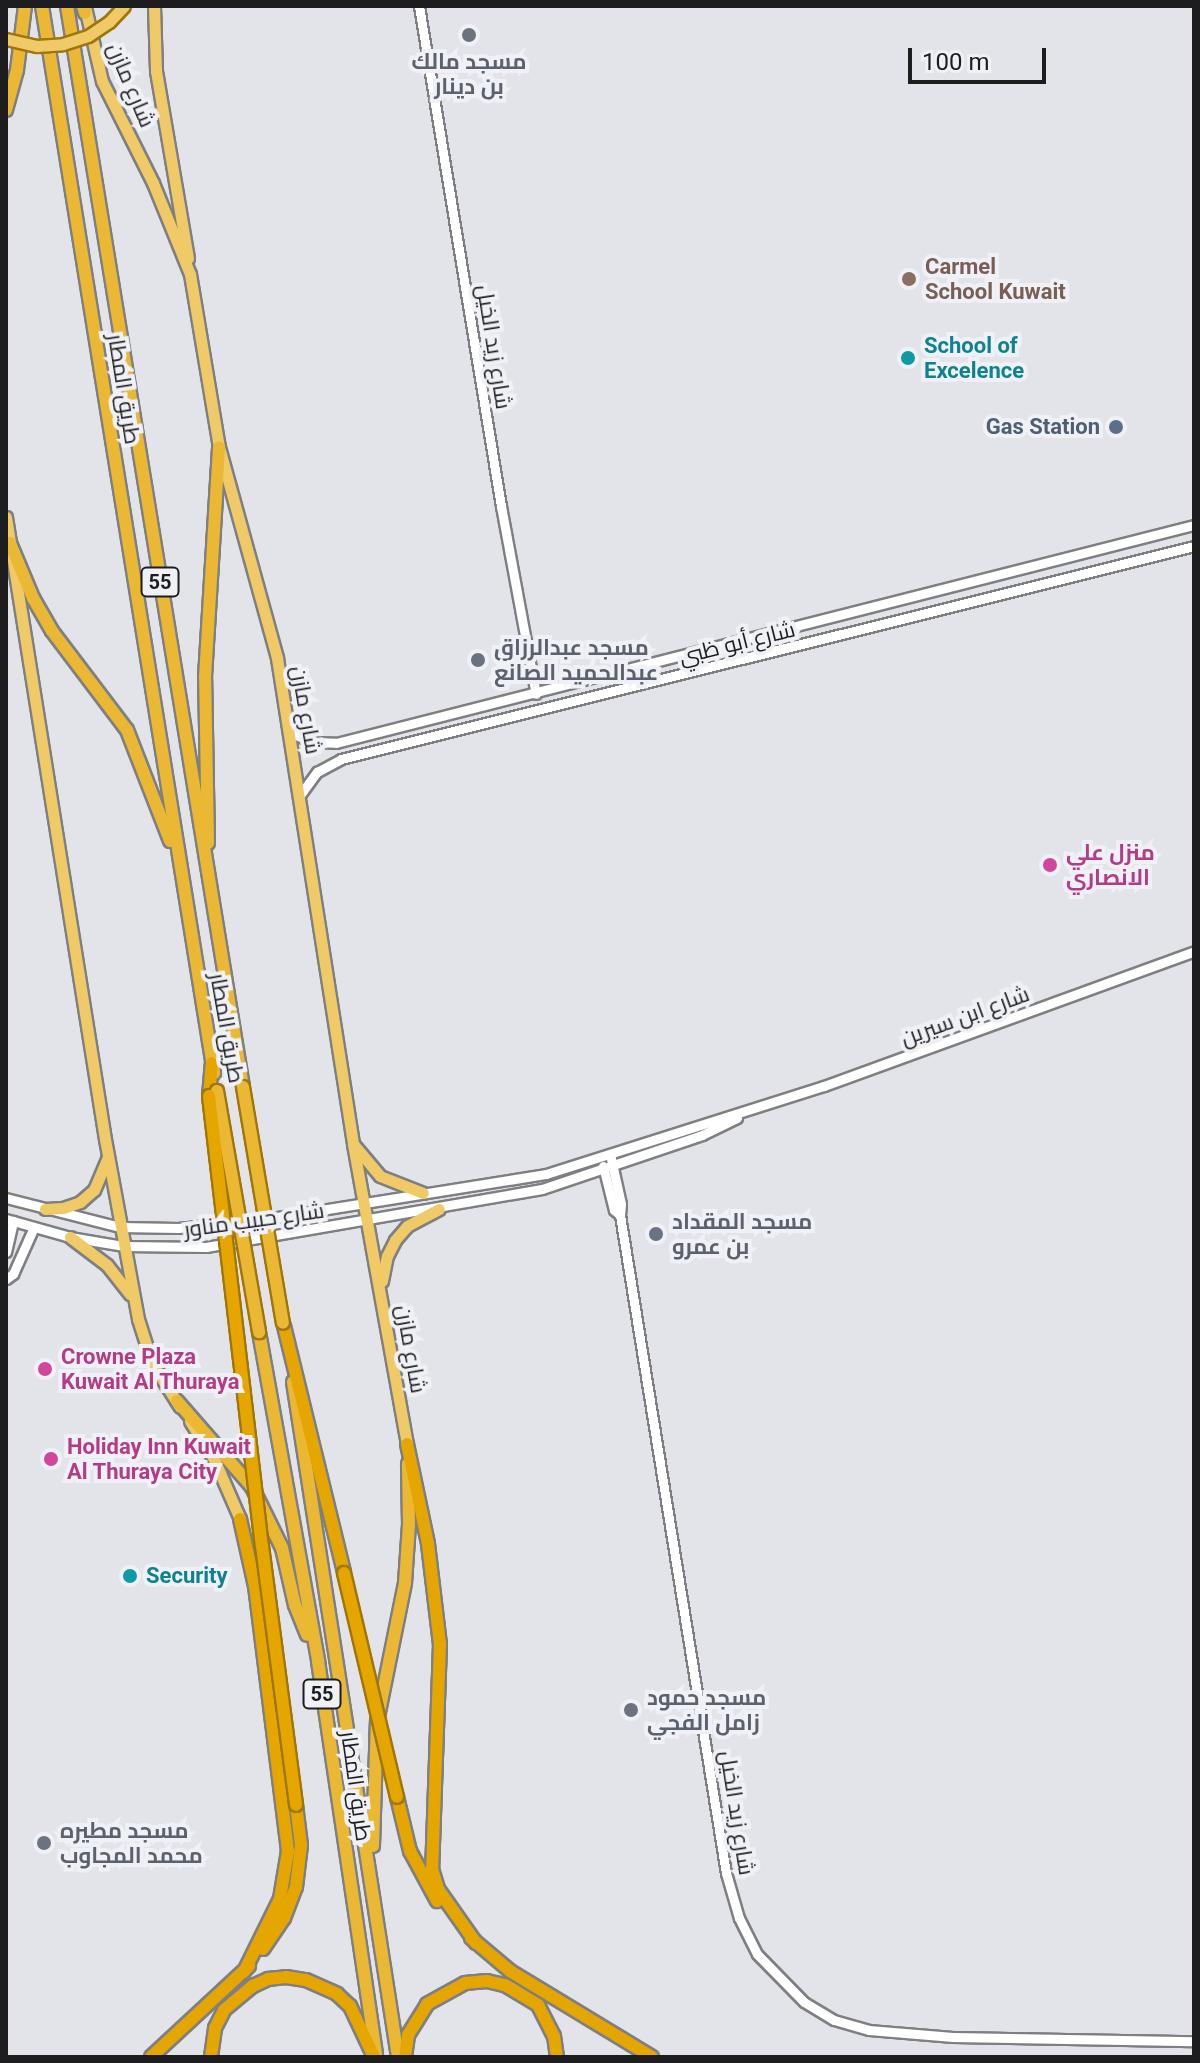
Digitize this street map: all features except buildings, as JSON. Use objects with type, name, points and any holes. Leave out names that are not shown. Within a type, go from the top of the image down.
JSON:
[{"type":"highway","points":[[6,110],[17,70],[25,6]]},
{"type":"highway","name":"طريق المطار","points":[[42,6],[212,1063],[213,1093],[318,1661],[375,2057]]},
{"type":"highway","name":"طريق المطار","points":[[67,6],[211,902],[284,1325],[398,2057]]},
{"type":"highway","points":[[211,902],[204,737],[219,447]]},
{"type":"highway","points":[[10,543],[33,598],[52,631],[127,730],[155,795],[182,875]]},
{"type":"highway","points":[[151,2057],[244,1972],[273,1936],[296,1887],[301,1845],[260,1533],[213,1093]]},
{"type":"highway","points":[[284,1325],[410,1851],[420,1875],[447,1915],[510,1971],[652,2057]]},
{"type":"highway","points":[[177,1401],[252,1487],[268,1516],[282,1548],[295,1605],[318,1661]]},
{"type":"highway","points":[[407,1444],[428,1544],[440,1644],[432,1869],[438,1889],[476,1943]]},
{"type":"highway","points":[[373,1890],[377,1722],[405,1583],[409,1524],[407,1444]]},
{"type":"highway","points":[[240,1519],[255,1586],[288,1851],[280,1899],[244,1972]]},
{"type":"highway","points":[[211,2057],[215,2028],[224,2010],[253,1986],[268,1979],[286,1977],[315,1983],[337,1994],[350,2006],[375,2057]]},
{"type":"highway","points":[[405,2057],[408,2035],[427,2004],[465,1983],[487,1981],[505,1985],[538,2005],[554,2036],[557,2057]]},
{"type":"main road","points":[[6,39],[37,46],[63,44],[88,36],[109,22],[124,6]]},
{"type":"main road","points":[[154,6],[156,71],[190,274]]},
{"type":"main road","name":"شارع مازن","points":[[84,8],[102,81],[153,183],[190,274],[219,447],[277,658],[353,1144],[407,1444]]},
{"type":"main road","points":[[6,517],[105,1139],[142,1340],[214,1459],[240,1519]]},
{"type":"main road","points":[[45,1209],[63,1208],[80,1202],[94,1190],[103,1174],[107,1157],[105,1139]]},
{"type":"main road","points":[[353,1144],[380,1176],[423,1193]]},
{"type":"main road","points":[[382,1298],[382,1276],[395,1240],[407,1226],[439,1209]]},
{"type":"main road","points":[[70,1237],[107,1265],[135,1302]]},
{"type":"street","name":"شارع زيد الخيل","points":[[419,6],[501,506],[536,694]]},
{"type":"street","name":"شارع أبو ظبي","points":[[291,733],[313,742],[336,743],[1194,525]]},
{"type":"street","name":"شارع أبو ظبي","points":[[300,795],[317,772],[341,759],[1194,546]]},
{"type":"street","points":[[833,617],[830,629],[839,637]]},
{"type":"street","points":[[810,623],[819,631],[816,642]]},
{"type":"street","points":[[435,719],[435,732],[442,736]]},
{"type":"street","name":"شارع ابن سيرين","points":[[367,1222],[542,1189],[609,1169],[702,1135],[747,1112],[1194,951]]},
{"type":"street","name":"شارع ابن سيرين","points":[[364,1203],[546,1174],[714,1119],[747,1112]]},
{"type":"street","name":"شارع زيد الخيل","points":[[606,1156],[621,1204],[620,1215],[726,1873],[739,1918],[757,1954],[804,2002],[834,2020],[869,2030],[953,2037],[1194,2041]]},
{"type":"street","name":"شارع حبيب مناور","points":[[6,1198],[120,1227],[209,1226],[364,1203]]},
{"type":"street","points":[[6,1252],[10,1220]]},
{"type":"street","name":"شارع حبيب مناور","points":[[10,1220],[70,1237],[124,1246],[206,1247],[367,1222]]},
{"type":"street","points":[[6,1279],[13,1274],[34,1227]]},
{"type":"place","name":"مسجد مالك بن دينار","points":[[469,35]]},
{"type":"place","name":"Carmel School Kuwait","points":[[909,279]]},
{"type":"place","name":"School of Excelence","points":[[908,358]]},
{"type":"place","name":"Gas Station","points":[[1116,427]]},
{"type":"place","name":"مسجد عبدالرزاق عبدالحميد الصانع","points":[[478,660]]},
{"type":"place","name":"منزل علي الانصاري","points":[[1050,865]]},
{"type":"place","name":"مسجد المقداد بن عمرو","points":[[656,1234]]},
{"type":"place","name":"Crowne Plaza Kuwait Al Thuraya","points":[[45,1369]]},
{"type":"place","name":"Holiday Inn Kuwait Al Thuraya City","points":[[51,1459]]},
{"type":"place","name":"Security","points":[[130,1576]]},
{"type":"place","name":"مسجد حمود زامل الفجي","points":[[631,1710]]},
{"type":"place","name":"مسجد مطيره محمد المجاوب","points":[[44,1843]]}]
